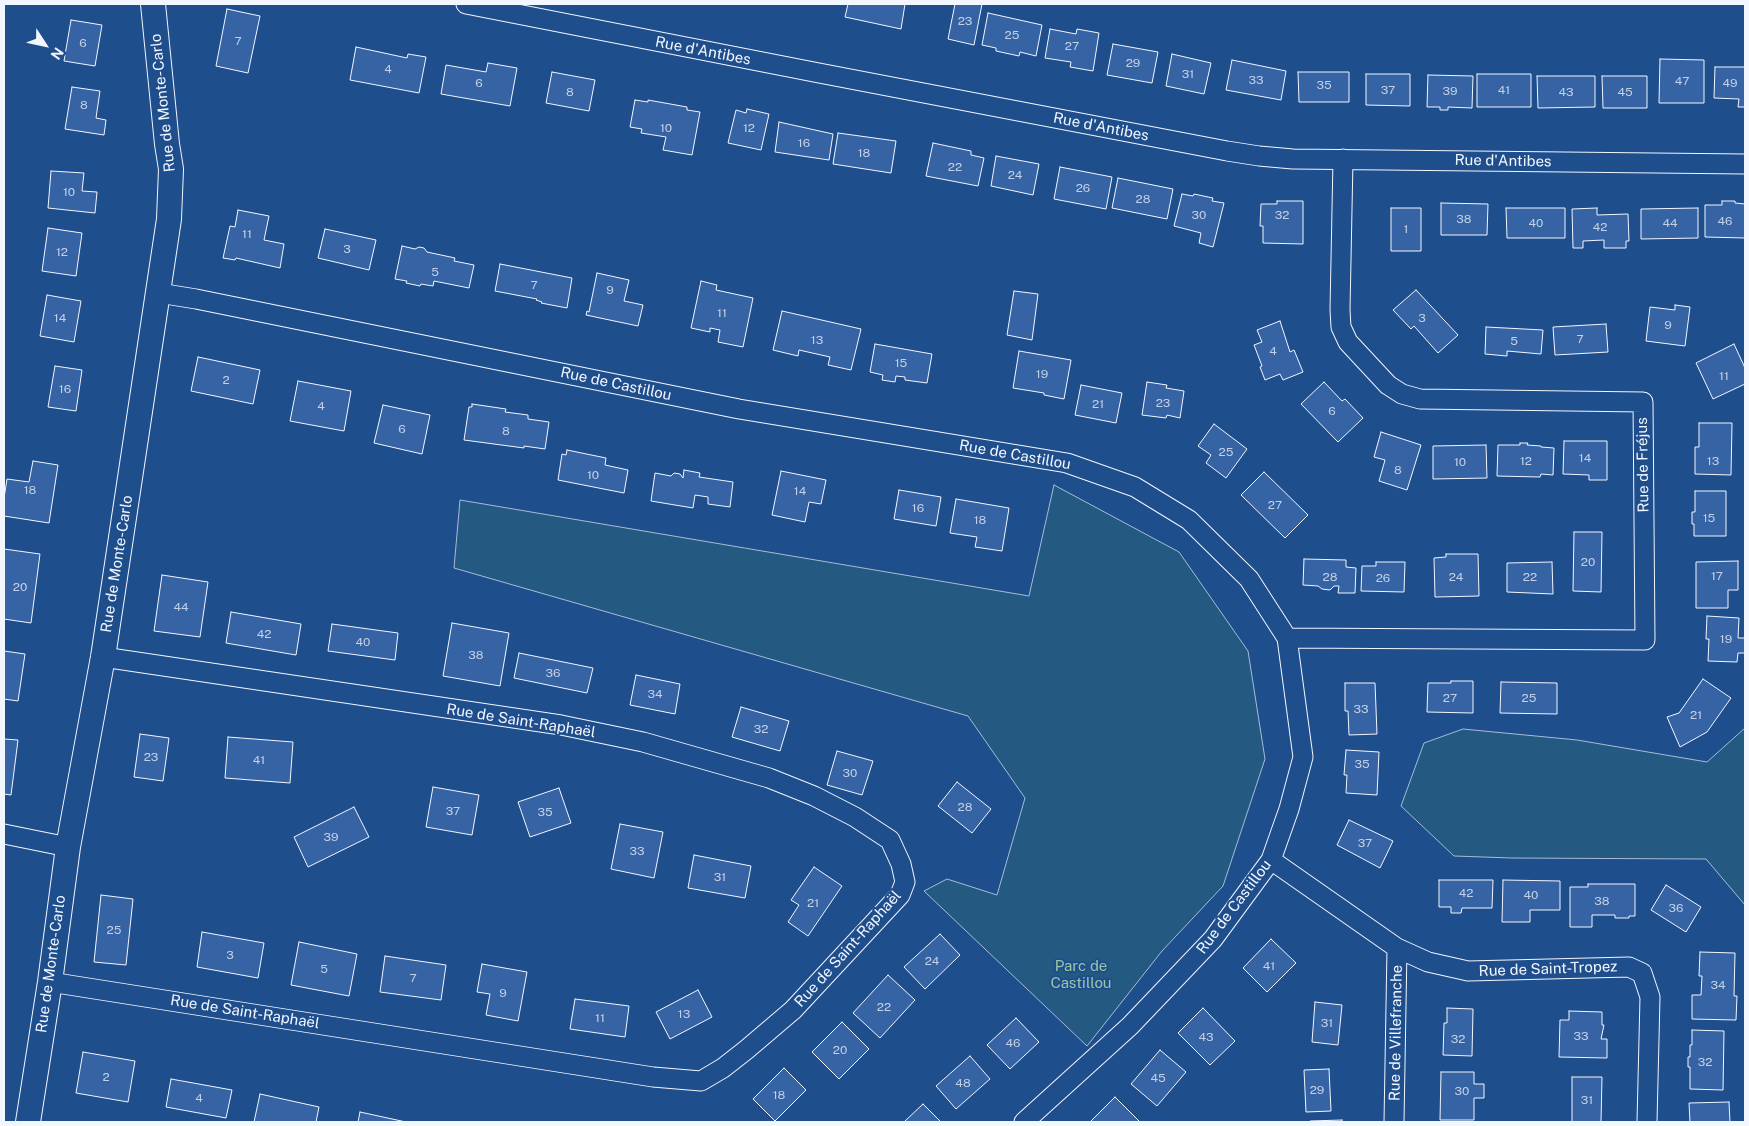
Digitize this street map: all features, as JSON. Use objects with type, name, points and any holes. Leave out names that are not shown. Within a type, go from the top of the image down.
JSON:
[{"type":"street","name":"Rue de Monte-Carlo","points":[[28,1122],[50,982],[68,848],[103,657],[169,219],[171,170],[166,144],[153,4]]},
{"type":"street","name":"Rue d'Antibes","points":[[466,4],[1228,152],[1293,159],[1745,164]]},
{"type":"street","name":"Rue de Fréjus","points":[[1287,638],[1645,640],[1643,402],[1428,400],[1402,394],[1388,385],[1348,342],[1341,327],[1343,159]]},
{"type":"street","name":"Rue de Castillou","points":[[158,293],[196,299],[739,409],[1067,462],[1135,487],[1189,520],[1249,579],[1287,638],[1303,757],[1289,809],[1271,860],[1213,939],[1130,1026],[1024,1122]]},
{"type":"street","name":"Rue de Saint-Raphaël","points":[[50,982],[653,1077],[701,1081],[746,1050],[793,1010],[900,895],[905,882],[901,864],[890,840],[854,817],[814,796],[769,778],[644,742],[561,725],[103,657]]},
{"type":"street","points":[[4,834],[68,848]]},
{"type":"street","name":"Rue de Villefranche","points":[[1271,860],[1397,948],[1394,1122]]},
{"type":"street","name":"Rue de Saint-Tropez","points":[[1397,948],[1428,962],[1468,971],[1629,967],[1642,972],[1650,997],[1647,1122]]},
{"type":"green space","name":"Parc de Castillou","points":[[1054,485],[1179,552],[1248,651],[1265,759],[1223,886],[1162,951],[1087,1046],[924,891],[947,879],[997,895],[1025,798],[968,716],[454,568],[460,500],[1029,596]]},
{"type":"green space","points":[[1745,728],[1745,905],[1706,859],[1454,856],[1401,806],[1424,743],[1463,729],[1577,740],[1707,762]]},
{"type":"building","points":[[848,4],[905,4],[901,29],[845,17]]},
{"type":"building","points":[[955,4],[982,4],[974,45],[948,39]]},
{"type":"building","points":[[227,9],[260,16],[248,73],[216,66]]},
{"type":"building","points":[[988,13],[1042,25],[1036,56],[1020,52],[1019,56],[996,51],[996,48],[982,45]]},
{"type":"building","points":[[71,20],[102,25],[95,66],[64,61]]},
{"type":"building","points":[[1050,29],[1076,34],[1077,29],[1099,33],[1093,71],[1070,67],[1071,62],[1045,58]]},
{"type":"building","points":[[1113,44],[1158,52],[1152,83],[1107,75]]},
{"type":"building","points":[[356,47],[407,58],[408,54],[426,57],[419,93],[350,80]]},
{"type":"building","points":[[1172,54],[1211,63],[1204,94],[1166,86]]},
{"type":"building","points":[[1660,59],[1704,60],[1704,103],[1659,103]]},
{"type":"building","points":[[1232,60],[1286,71],[1281,100],[1226,90]]},
{"type":"building","points":[[488,63],[517,68],[510,106],[441,94],[446,65],[486,72]]},
{"type":"building","points":[[1715,67],[1745,67],[1745,107],[1738,107],[1739,99],[1714,98]]},
{"type":"building","points":[[552,72],[595,80],[589,111],[546,103]]},
{"type":"building","points":[[1298,72],[1349,72],[1349,102],[1299,102]]},
{"type":"building","points":[[1366,74],[1410,74],[1410,106],[1366,105]]},
{"type":"building","points":[[1477,74],[1531,74],[1531,107],[1477,107]]},
{"type":"building","points":[[1428,75],[1473,76],[1472,108],[1448,107],[1448,110],[1440,110],[1440,107],[1427,107]]},
{"type":"building","points":[[1537,76],[1595,76],[1595,107],[1538,108]]},
{"type":"building","points":[[1602,76],[1647,76],[1647,108],[1603,108]]},
{"type":"building","points":[[72,87],[100,91],[96,118],[106,120],[104,135],[65,129]]},
{"type":"building","points":[[635,100],[648,102],[648,100],[687,107],[687,110],[700,112],[692,155],[663,150],[666,137],[641,133],[642,129],[630,127]]},
{"type":"building","points":[[747,109],[769,114],[761,150],[728,143],[736,110],[746,113]]},
{"type":"building","points":[[779,122],[833,134],[829,160],[775,152]]},
{"type":"building","points":[[838,133],[896,141],[891,173],[833,164]]},
{"type":"building","points":[[933,143],[971,151],[971,155],[984,158],[978,186],[926,176]]},
{"type":"building","points":[[996,156],[1039,164],[1033,195],[991,186]]},
{"type":"building","points":[[1060,167],[1112,177],[1106,209],[1054,199]]},
{"type":"building","points":[[51,171],[84,173],[82,191],[97,192],[95,213],[48,208]]},
{"type":"building","points":[[1118,178],[1173,189],[1167,219],[1112,208]]},
{"type":"building","points":[[1182,194],[1193,196],[1194,194],[1213,198],[1212,201],[1224,203],[1213,247],[1199,243],[1201,233],[1174,226]]},
{"type":"building","points":[[1277,201],[1303,201],[1303,244],[1263,243],[1263,226],[1260,226],[1261,204],[1277,204]]},
{"type":"building","points":[[1722,201],[1735,201],[1735,203],[1745,204],[1745,238],[1705,237],[1705,205],[1722,205]]},
{"type":"building","points":[[1441,203],[1488,204],[1487,235],[1441,235]]},
{"type":"building","points":[[1391,208],[1421,208],[1421,251],[1391,251]]},
{"type":"building","points":[[1506,208],[1565,208],[1565,238],[1507,238]]},
{"type":"building","points":[[1597,208],[1597,215],[1628,214],[1629,241],[1626,241],[1626,248],[1604,248],[1604,240],[1583,241],[1583,248],[1573,248],[1572,209]]},
{"type":"building","points":[[1698,208],[1698,238],[1641,239],[1641,209]]},
{"type":"building","points":[[238,210],[269,216],[264,240],[284,244],[280,268],[236,258],[235,260],[223,258],[230,226],[235,227]]},
{"type":"building","points":[[48,228],[82,233],[76,276],[42,271]]},
{"type":"building","points":[[325,229],[376,240],[369,270],[318,258]]},
{"type":"building","points":[[402,246],[415,249],[419,247],[424,248],[427,252],[455,258],[454,261],[474,265],[469,288],[434,281],[433,286],[421,284],[420,286],[395,279]]},
{"type":"building","points":[[500,264],[572,278],[567,308],[541,303],[537,299],[495,291]]},
{"type":"building","points":[[597,273],[629,280],[624,301],[643,305],[638,326],[586,315],[587,311],[589,312]]},
{"type":"building","points":[[701,281],[717,285],[716,290],[753,298],[743,347],[718,342],[720,330],[710,328],[710,332],[691,328]]},
{"type":"building","points":[[1416,290],[1458,335],[1438,353],[1414,326],[1411,329],[1393,310]]},
{"type":"building","points":[[1014,291],[1038,294],[1032,340],[1007,335]]},
{"type":"building","points":[[47,295],[81,301],[74,342],[40,336]]},
{"type":"building","points":[[1675,305],[1690,307],[1685,346],[1646,341],[1650,307],[1675,310]]},
{"type":"building","points":[[782,311],[861,329],[851,370],[828,365],[830,357],[799,350],[798,356],[773,350]]},
{"type":"building","points":[[1280,321],[1290,352],[1294,350],[1303,372],[1283,380],[1280,374],[1265,380],[1254,345],[1262,342],[1257,330]]},
{"type":"building","points":[[1606,324],[1608,352],[1555,355],[1553,327]]},
{"type":"building","points":[[1486,327],[1543,330],[1541,354],[1507,351],[1507,356],[1485,354]]},
{"type":"building","points":[[875,344],[932,354],[927,383],[905,380],[905,377],[896,376],[895,382],[882,380],[883,375],[870,372]]},
{"type":"building","points":[[1734,344],[1745,368],[1745,384],[1713,399],[1696,363]]},
{"type":"building","points":[[1019,351],[1071,360],[1064,399],[1044,395],[1044,393],[1013,388]]},
{"type":"building","points":[[198,357],[260,370],[253,404],[191,391]]},
{"type":"building","points":[[55,366],[82,370],[76,411],[48,407]]},
{"type":"building","points":[[298,381],[351,391],[344,431],[290,421]]},
{"type":"building","points":[[1147,382],[1167,385],[1166,388],[1184,391],[1180,418],[1167,415],[1166,418],[1142,415]]},
{"type":"building","points":[[1324,382],[1342,401],[1345,399],[1363,418],[1338,442],[1301,404]]},
{"type":"building","points":[[1081,385],[1122,393],[1116,423],[1075,415]]},
{"type":"building","points":[[472,404],[506,409],[505,412],[528,415],[528,419],[549,422],[545,449],[464,440],[469,407],[472,407]]},
{"type":"building","points":[[383,405],[430,415],[422,454],[374,443]]},
{"type":"building","points":[[1699,423],[1732,423],[1731,475],[1695,474],[1695,447],[1699,447]]},
{"type":"building","points":[[1214,424],[1247,449],[1226,478],[1206,463],[1211,455],[1198,446]]},
{"type":"building","points":[[1381,432],[1421,445],[1407,490],[1379,481],[1385,460],[1374,457]]},
{"type":"building","points":[[1564,441],[1607,441],[1607,480],[1589,480],[1589,475],[1563,474]]},
{"type":"building","points":[[1520,443],[1554,448],[1553,475],[1541,474],[1540,477],[1497,476],[1498,445],[1520,445]]},
{"type":"building","points":[[1486,445],[1487,478],[1433,479],[1433,446]]},
{"type":"building","points":[[567,450],[606,458],[605,465],[628,470],[624,493],[558,480],[562,454],[566,455]]},
{"type":"building","points":[[33,461],[58,465],[49,523],[4,516],[7,479],[29,482]]},
{"type":"building","points":[[684,470],[700,473],[699,477],[733,482],[730,507],[708,504],[708,497],[695,495],[693,508],[651,501],[655,473],[671,476],[674,473],[680,474],[683,478]]},
{"type":"building","points":[[781,471],[826,480],[821,504],[809,502],[805,522],[772,515]]},
{"type":"building","points":[[1264,472],[1308,515],[1285,538],[1241,495]]},
{"type":"building","points":[[899,490],[941,497],[936,526],[894,519]]},
{"type":"building","points":[[1695,491],[1726,491],[1726,536],[1694,536],[1692,512],[1695,512]]},
{"type":"building","points":[[956,499],[1009,508],[1002,551],[975,547],[977,537],[950,533]]},
{"type":"building","points":[[1574,532],[1602,532],[1601,592],[1573,591]]},
{"type":"building","points":[[4,549],[40,554],[31,623],[4,619]]},
{"type":"building","points":[[1446,554],[1478,554],[1479,596],[1435,597],[1434,558],[1446,557]]},
{"type":"building","points":[[1304,559],[1346,560],[1346,567],[1356,568],[1355,593],[1338,593],[1339,586],[1334,586],[1330,590],[1322,589],[1318,586],[1303,585]]},
{"type":"building","points":[[1738,561],[1738,590],[1728,590],[1728,608],[1696,608],[1696,562]]},
{"type":"building","points":[[1376,562],[1405,562],[1404,592],[1361,591],[1362,566],[1376,566]]},
{"type":"building","points":[[1552,562],[1553,594],[1507,592],[1507,563]]},
{"type":"building","points":[[162,575],[208,582],[200,637],[154,631]]},
{"type":"building","points":[[231,612],[301,624],[296,655],[226,643]]},
{"type":"building","points":[[1707,616],[1739,618],[1738,638],[1745,638],[1745,653],[1738,653],[1737,662],[1708,661],[1709,639],[1706,639]]},
{"type":"building","points":[[452,623],[509,633],[500,686],[443,676]]},
{"type":"building","points":[[332,624],[398,633],[395,660],[328,651]]},
{"type":"building","points":[[4,651],[25,654],[18,701],[4,699]]},
{"type":"building","points":[[519,653],[593,668],[587,693],[514,678]]},
{"type":"building","points":[[636,675],[680,684],[675,714],[630,705]]},
{"type":"building","points":[[1703,679],[1731,698],[1707,732],[1680,747],[1667,717],[1679,713]]},
{"type":"building","points":[[1451,681],[1473,681],[1473,713],[1427,712],[1428,683],[1451,683]]},
{"type":"building","points":[[1501,682],[1557,683],[1557,714],[1500,713]]},
{"type":"building","points":[[1345,683],[1375,683],[1377,734],[1349,735],[1348,711],[1345,711]]},
{"type":"building","points":[[741,707],[789,721],[780,751],[732,737]]},
{"type":"building","points":[[140,734],[169,738],[163,781],[134,777]]},
{"type":"building","points":[[228,737],[293,742],[290,783],[225,778]]},
{"type":"building","points":[[4,739],[18,740],[11,795],[4,794]]},
{"type":"building","points":[[1346,750],[1379,752],[1377,795],[1346,793],[1347,775],[1344,775]]},
{"type":"building","points":[[837,751],[873,761],[862,795],[827,785]]},
{"type":"building","points":[[957,782],[991,809],[972,833],[938,806]]},
{"type":"building","points":[[433,787],[479,795],[472,835],[426,827]]},
{"type":"building","points":[[559,788],[571,823],[530,837],[518,802]]},
{"type":"building","points":[[354,807],[369,837],[308,867],[294,837]]},
{"type":"building","points":[[1349,820],[1393,841],[1380,868],[1337,845]]},
{"type":"building","points":[[620,824],[663,832],[654,878],[611,869]]},
{"type":"building","points":[[694,855],[751,866],[745,898],[688,888]]},
{"type":"building","points":[[814,867],[842,886],[808,936],[788,922],[799,905],[791,900]]},
{"type":"building","points":[[1439,880],[1493,880],[1492,908],[1462,908],[1461,913],[1451,913],[1451,907],[1439,907]]},
{"type":"building","points":[[1503,880],[1560,881],[1560,910],[1530,910],[1530,922],[1502,922]]},
{"type":"building","points":[[1588,884],[1635,884],[1635,916],[1615,918],[1615,915],[1592,915],[1592,927],[1570,927],[1570,887],[1588,887]]},
{"type":"building","points":[[1666,885],[1701,907],[1686,932],[1651,910]]},
{"type":"building","points":[[101,895],[133,899],[126,965],[94,962]]},
{"type":"building","points":[[202,932],[264,943],[258,978],[197,967]]},
{"type":"building","points":[[940,934],[960,955],[925,989],[904,967]]},
{"type":"building","points":[[1271,939],[1296,963],[1267,992],[1243,968]]},
{"type":"building","points":[[299,942],[357,954],[349,996],[291,985]]},
{"type":"building","points":[[1700,952],[1735,953],[1734,996],[1737,996],[1736,1020],[1692,1019],[1692,995],[1701,995],[1702,976],[1699,976]]},
{"type":"building","points":[[385,956],[446,965],[441,1000],[380,992]]},
{"type":"building","points":[[482,964],[527,972],[518,1021],[486,1015],[490,994],[477,992]]},
{"type":"building","points":[[888,975],[915,1000],[880,1038],[853,1013]]},
{"type":"building","points":[[698,990],[712,1017],[670,1039],[656,1012]]},
{"type":"building","points":[[575,999],[629,1006],[625,1037],[570,1029]]},
{"type":"building","points":[[1315,1002],[1342,1005],[1338,1045],[1312,1042]]},
{"type":"building","points":[[1203,1008],[1235,1041],[1210,1065],[1178,1033]]},
{"type":"building","points":[[1447,1008],[1473,1009],[1472,1056],[1443,1055],[1444,1023],[1447,1023]]},
{"type":"building","points":[[1569,1011],[1602,1012],[1602,1025],[1604,1025],[1601,1039],[1607,1039],[1607,1058],[1559,1057],[1560,1020],[1569,1020]]},
{"type":"building","points":[[1016,1018],[1039,1042],[1010,1069],[987,1045]]},
{"type":"building","points":[[842,1022],[869,1049],[839,1079],[812,1052]]},
{"type":"building","points":[[1692,1030],[1724,1031],[1723,1090],[1690,1089],[1688,1057],[1690,1057],[1690,1045],[1692,1045]]},
{"type":"building","points":[[1160,1050],[1186,1072],[1157,1106],[1131,1084]]},
{"type":"building","points":[[83,1052],[135,1061],[128,1102],[76,1093]]},
{"type":"building","points":[[970,1056],[990,1079],[956,1109],[936,1086]]},
{"type":"building","points":[[784,1068],[806,1090],[775,1121],[753,1099]]},
{"type":"building","points":[[1329,1069],[1331,1111],[1306,1112],[1304,1070]]},
{"type":"building","points":[[1441,1072],[1474,1072],[1474,1084],[1484,1084],[1484,1098],[1474,1098],[1474,1120],[1440,1120]]},
{"type":"building","points":[[1572,1077],[1602,1077],[1601,1122],[1572,1122]]},
{"type":"building","points":[[171,1079],[232,1090],[226,1118],[166,1107]]},
{"type":"building","points":[[260,1094],[319,1107],[316,1122],[254,1122]]},
{"type":"building","points":[[1115,1097],[1138,1122],[1090,1122]]},
{"type":"building","points":[[1729,1102],[1730,1122],[1690,1122],[1689,1103]]},
{"type":"building","points":[[923,1104],[941,1122],[904,1122]]},
{"type":"building","points":[[360,1112],[406,1122],[358,1122]]},
{"type":"building","points":[[1342,1120],[1342,1122],[1310,1122],[1310,1121]]}]
